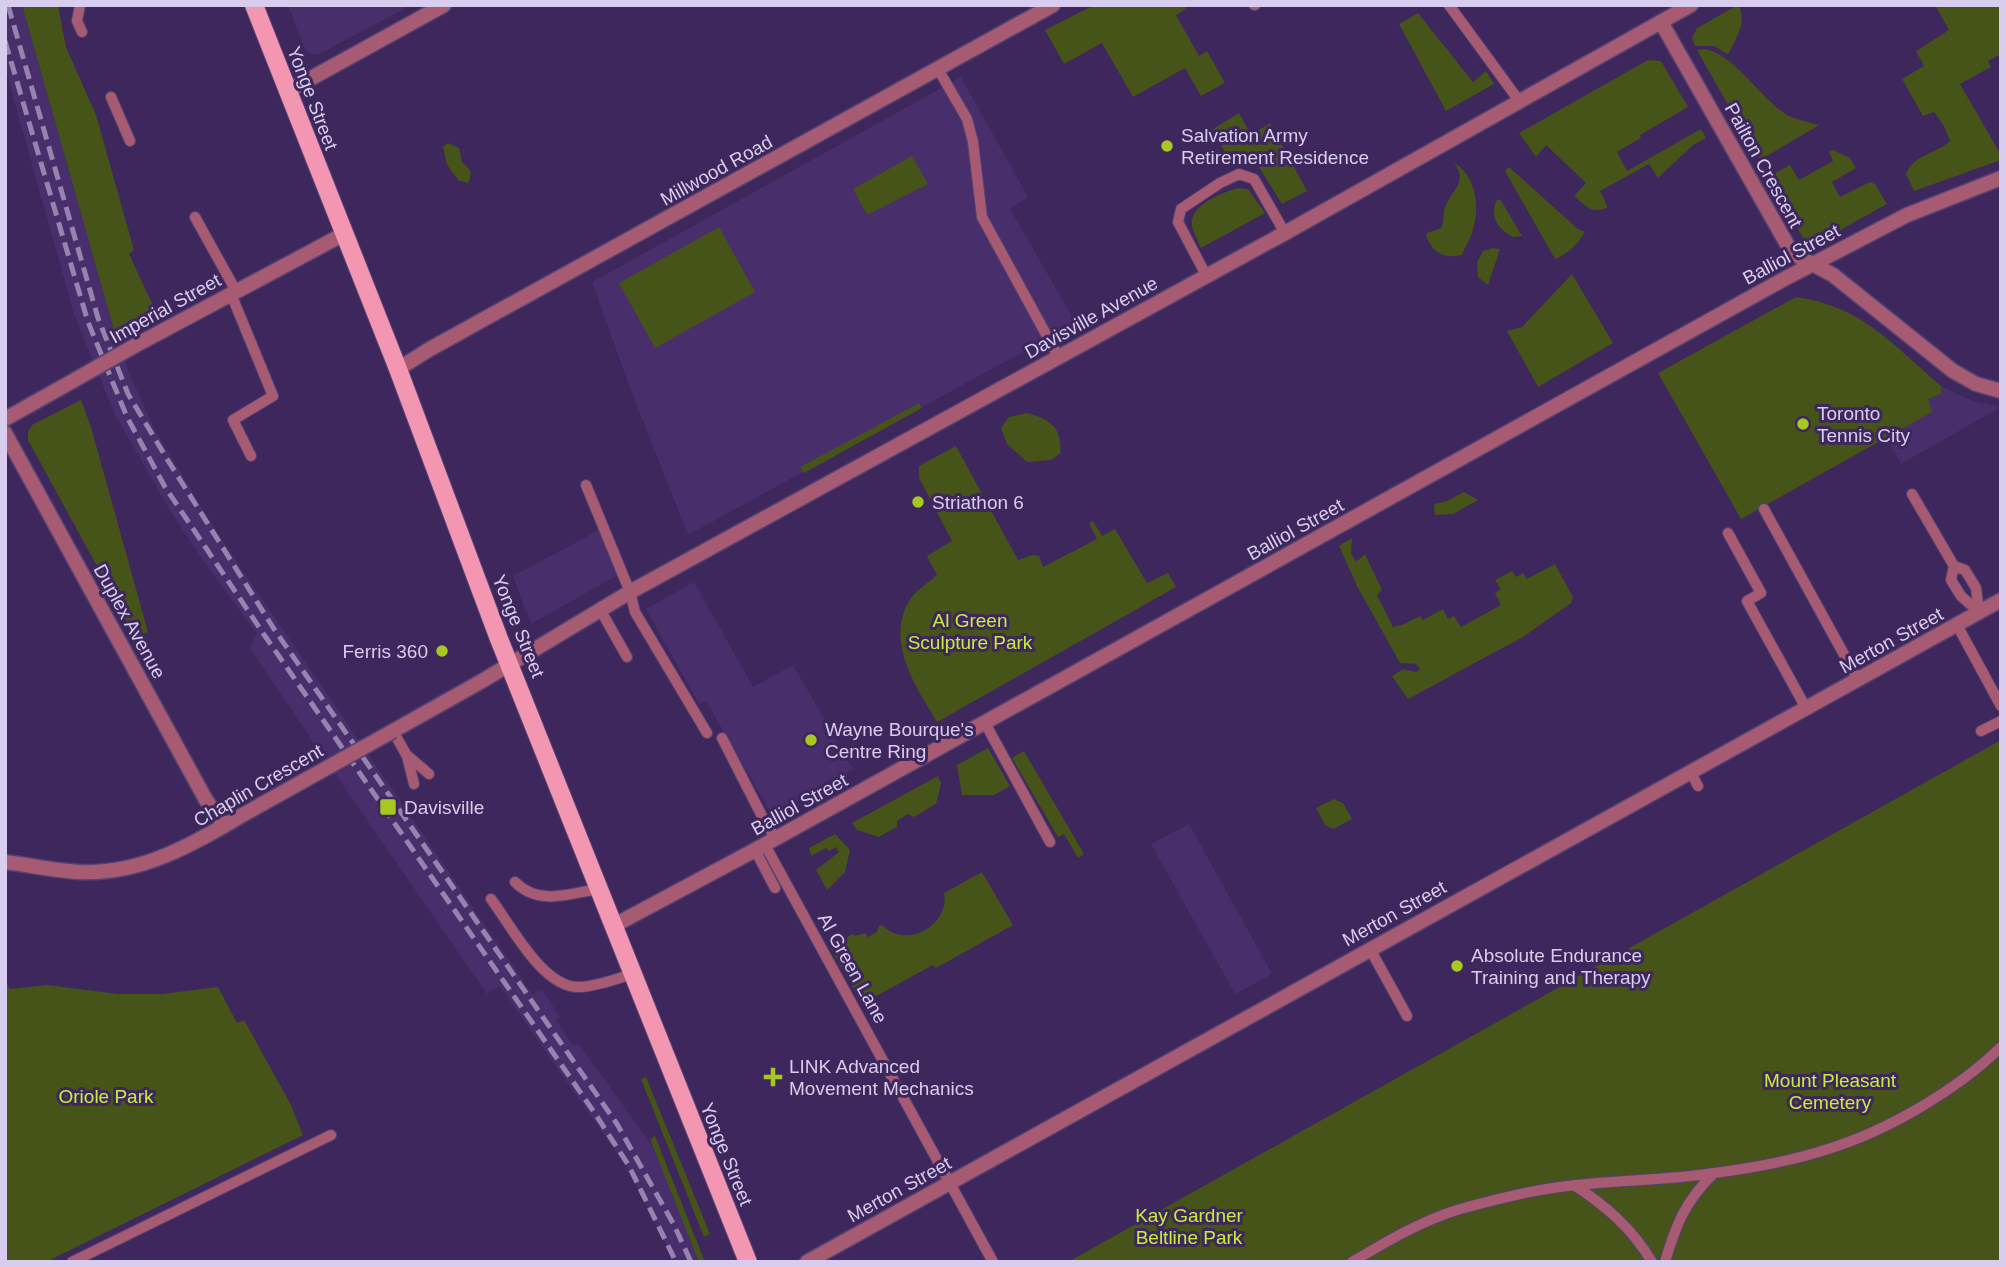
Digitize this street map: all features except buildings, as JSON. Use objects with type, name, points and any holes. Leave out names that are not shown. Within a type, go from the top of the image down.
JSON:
[{"type":"main road","name":"Yonge Street","points":[[254,5],[398,369],[598,889],[748,1262]]},
{"type":"street","points":[[288,91],[444,5]]},
{"type":"street","name":"Millwood Road","points":[[398,369],[1053,5]]},
{"type":"street","name":"Davisville Avenue","points":[[510,663],[630,592],[1285,233],[1690,5]]},
{"type":"street","name":"Pailton Crescent","points":[[1661,22],[1792,253],[1833,275],[1953,371],[1976,384],[2001,391]]},
{"type":"street","name":"Balliol Street","points":[[613,926],[1812,265],[1907,215],[2001,178]]},
{"type":"street","name":"Imperial Street","points":[[5,419],[136,345],[344,234]]},
{"type":"street","name":"Duplex Avenue","points":[[5,433],[206,800],[224,826]]},
{"type":"street","name":"Merton Street","points":[[807,1262],[1370,949],[1694,779],[1806,708],[2001,600]]},
{"type":"street","name":"Chaplin Crescent","points":[[5,862],[80,872],[121,869],[189,846],[510,663]]},
{"type":"lane","points":[[80,5],[77,21],[82,32]]},
{"type":"lane","points":[[1449,5],[1520,102]]},
{"type":"lane","points":[[937,69],[967,119],[973,142],[982,217],[1059,358]]},
{"type":"lane","points":[[111,97],[130,141]]},
{"type":"lane","points":[[1206,275],[1178,222],[1181,209],[1220,183],[1239,174],[1254,179],[1285,233]]},
{"type":"lane","points":[[195,217],[233,293],[273,396],[233,420],[251,456]]},
{"type":"lane","points":[[586,485],[630,592],[635,612],[707,733]]},
{"type":"lane","points":[[1912,494],[1954,566],[1965,570],[1976,588],[1979,612]]},
{"type":"lane","points":[[1764,509],[1858,680]]},
{"type":"lane","points":[[1728,533],[1761,593],[1747,601],[1806,708]]},
{"type":"lane","points":[[1954,566],[1951,580],[1961,596],[1979,612]]},
{"type":"lane","points":[[601,611],[627,657]]},
{"type":"lane","points":[[1957,625],[2001,706]]},
{"type":"lane","points":[[1981,731],[2001,721]]},
{"type":"lane","points":[[985,723],[1050,842]]},
{"type":"lane","points":[[393,731],[407,755],[414,784]]},
{"type":"lane","points":[[722,738],[766,824],[765,844],[775,888]]},
{"type":"lane","points":[[407,755],[429,774]]},
{"type":"lane","name":"Al Green Lane","points":[[765,844],[993,1262]]},
{"type":"lane","points":[[515,882],[525,891],[540,897],[598,889]]},
{"type":"lane","points":[[491,899],[541,968],[555,981],[578,987],[601,984],[632,974]]},
{"type":"lane","points":[[1370,949],[1407,1016]]},
{"type":"lane","points":[[1352,1262],[1411,1227],[1503,1198],[1573,1185],[1713,1174],[1828,1150],[1862,1137],[1936,1096],[2001,1047]]},
{"type":"lane","points":[[72,1262],[331,1135]]},
{"type":"lane","points":[[1665,1262],[1675,1227],[1684,1209],[1695,1191],[1713,1174]]},
{"type":"lane","points":[[1573,1185],[1603,1204],[1631,1231],[1652,1262]]},
{"type":"shaded area","points":[[5,5],[22,5],[116,337],[154,428],[219,536],[533,995],[542,990],[560,1017],[556,1020],[573,1046],[579,1044],[655,1150],[700,1262],[675,1262],[628,1169],[500,986],[487,994],[250,648],[257,634],[171,512],[115,415],[74,314],[5,68]]},
{"type":"shaded area","points":[[288,5],[402,5],[404,9],[319,54],[312,54],[305,49]]},
{"type":"shaded area","points":[[961,77],[1028,197],[1010,209],[1076,323],[688,535],[592,282]]},
{"type":"shaded area","points":[[1941,386],[1973,401],[2001,407],[1901,464],[1886,438],[1931,412],[1927,399],[1941,394]]},
{"type":"shaded area","points":[[599,530],[618,575],[531,624],[513,576]]},
{"type":"shaded area","points":[[694,582],[753,687],[793,665],[853,769],[772,815],[706,701],[699,704],[646,609]]},
{"type":"shaded area","points":[[1189,824],[1272,974],[1235,994],[1151,844]]},
{"type":"green space","points":[[22,5],[58,5],[66,47],[96,115],[134,250],[129,254],[157,314],[116,337]]},
{"type":"green space","points":[[1094,5],[1184,5],[1186,9],[1176,15],[1199,56],[1207,51],[1225,83],[1201,96],[1185,68],[1133,97],[1102,43],[1064,64],[1045,30]]},
{"type":"green space","points":[[1738,5],[1741,23],[1729,53],[1714,46],[1695,46],[1692,38],[1697,28]]},
{"type":"green space","points":[[1935,5],[2001,5],[2001,54],[1988,61],[1991,67],[1960,84],[2001,155],[2001,160],[1914,191],[1906,174],[1910,167],[1950,141],[1934,112],[1923,116],[1902,79],[1924,66],[1916,51],[1949,30]]},
{"type":"green space","points":[[1418,13],[1473,82],[1486,71],[1494,84],[1446,111],[1399,24]]},
{"type":"green space","points":[[1705,49],[1726,59],[1787,115],[1819,125],[1767,156],[1758,158],[1697,50]]},
{"type":"green space","points":[[1648,60],[1661,61],[1688,107],[1617,152],[1627,171],[1701,129],[1706,138],[1693,145],[1658,178],[1649,164],[1600,191],[1608,207],[1593,210],[1574,196],[1586,183],[1546,145],[1536,157],[1519,133]]},
{"type":"green space","points":[[1239,113],[1251,135],[1270,123],[1307,191],[1282,204],[1259,167],[1244,159],[1231,164],[1213,129]]},
{"type":"green space","points":[[448,143],[459,148],[462,162],[471,171],[469,183],[459,181],[447,165],[443,147]]},
{"type":"green space","points":[[1833,150],[1850,158],[1856,168],[1832,182],[1840,197],[1870,182],[1875,184],[1887,204],[1822,240],[1812,242],[1803,238],[1770,179],[1772,175],[1790,165],[1799,180],[1833,161],[1829,152]]},
{"type":"green space","points":[[912,156],[928,184],[867,215],[853,189]]},
{"type":"green space","points":[[1454,163],[1472,183],[1476,211],[1472,233],[1462,255],[1450,256],[1435,250],[1426,235],[1441,228],[1445,208],[1458,185],[1460,175]]},
{"type":"green space","points":[[1509,167],[1578,229],[1585,232],[1576,245],[1564,254],[1555,259],[1505,171]]},
{"type":"green space","points":[[1237,188],[1248,189],[1265,213],[1201,248],[1192,226],[1195,212],[1207,201]]},
{"type":"green space","points":[[1500,199],[1522,236],[1513,237],[1497,222],[1494,207]]},
{"type":"green space","points":[[719,227],[755,292],[655,348],[619,283]]},
{"type":"green space","points":[[1500,249],[1488,285],[1478,277],[1477,262],[1483,251]]},
{"type":"green space","points":[[1572,274],[1613,343],[1538,387],[1507,331],[1522,327]]},
{"type":"green space","points":[[1796,297],[1840,309],[1858,318],[1891,342],[1941,386],[1941,394],[1928,399],[1932,412],[1741,519],[1658,373]]},
{"type":"green space","points":[[81,400],[91,427],[148,632],[135,636],[28,440],[32,425]]},
{"type":"green space","points":[[919,403],[922,408],[804,473],[800,467]]},
{"type":"green space","points":[[1027,413],[1042,418],[1057,431],[1060,454],[1051,460],[1027,462],[1007,444],[1001,428],[1009,417]]},
{"type":"green space","name":"Al Green Sculpture Park","points":[[956,446],[1018,560],[1032,555],[1039,556],[1043,567],[1097,539],[1089,523],[1093,521],[1102,536],[1115,529],[1147,583],[1168,573],[1176,587],[937,722],[906,664],[900,632],[902,617],[909,601],[937,575],[927,556],[952,541],[919,478],[919,466]]},
{"type":"green space","points":[[1464,492],[1478,500],[1453,514],[1435,515],[1434,504]]},
{"type":"green space","points":[[1352,538],[1351,553],[1356,562],[1365,554],[1382,590],[1377,595],[1393,627],[1420,616],[1423,620],[1443,609],[1448,619],[1454,616],[1461,627],[1501,605],[1495,593],[1501,589],[1495,580],[1512,571],[1516,577],[1523,573],[1527,579],[1555,564],[1573,597],[1571,603],[1523,637],[1408,699],[1392,676],[1403,669],[1416,672],[1420,669],[1416,664],[1400,663],[1358,588],[1339,546]]},
{"type":"green space","name":"Mount Pleasant Cemetery","points":[[2001,740],[2001,1262],[1068,1262]]},
{"type":"green space","points":[[988,748],[1010,786],[994,795],[962,795],[957,765]]},
{"type":"green space","points":[[1024,751],[1084,854],[1078,858],[1064,834],[1058,837],[1012,758]]},
{"type":"green space","points":[[938,776],[941,783],[936,804],[914,817],[908,814],[897,821],[897,827],[879,837],[857,830],[852,823]]},
{"type":"green space","points":[[1334,799],[1343,803],[1352,819],[1333,829],[1325,825],[1316,808]]},
{"type":"green space","points":[[835,834],[850,850],[845,872],[827,890],[816,870],[839,852],[836,847],[829,851],[826,848],[811,856],[809,848]]},
{"type":"green space","points":[[982,872],[1013,925],[936,968],[933,965],[862,1004],[830,947],[853,934],[855,936],[865,933],[868,937],[882,925],[893,933],[906,935],[924,931],[938,919],[944,893]]},
{"type":"green space","name":"Oriole Park","points":[[5,981],[10,989],[47,985],[118,994],[162,994],[218,987],[237,1023],[244,1020],[291,1105],[303,1135],[46,1262],[5,1262]]},
{"type":"green space","points":[[646,1077],[710,1234],[704,1237],[641,1079]]},
{"type":"green space","points":[[655,1136],[705,1262],[699,1262],[650,1139]]},
{"type":"railway","points":[[8,5],[98,318],[128,394],[274,629],[617,1124],[674,1225],[691,1262]]},
{"type":"railway","points":[[5,41],[88,322],[127,417],[165,487],[594,1112],[629,1166],[676,1262]]},
{"type":"place","name":"Salvation Army Retirement Residence","points":[[1167,146]]},
{"type":"place","name":"Toronto Tennis City","points":[[1803,424]]},
{"type":"place","name":"Striathon 6","points":[[918,502]]},
{"type":"place","name":"Ferris 360","points":[[442,651]]},
{"type":"place","name":"Wayne Bourque's Centre Ring","points":[[811,740]]},
{"type":"place","name":"Davisville","points":[[388,807]]},
{"type":"place","name":"Absolute Endurance Training and Therapy","points":[[1457,966]]},
{"type":"place","name":"LINK Advanced Movement Mechanics","points":[[773,1077]]},
{"type":"park label","name":"Kay Gardner Beltline Park","points":[[1189,1226]]}]
